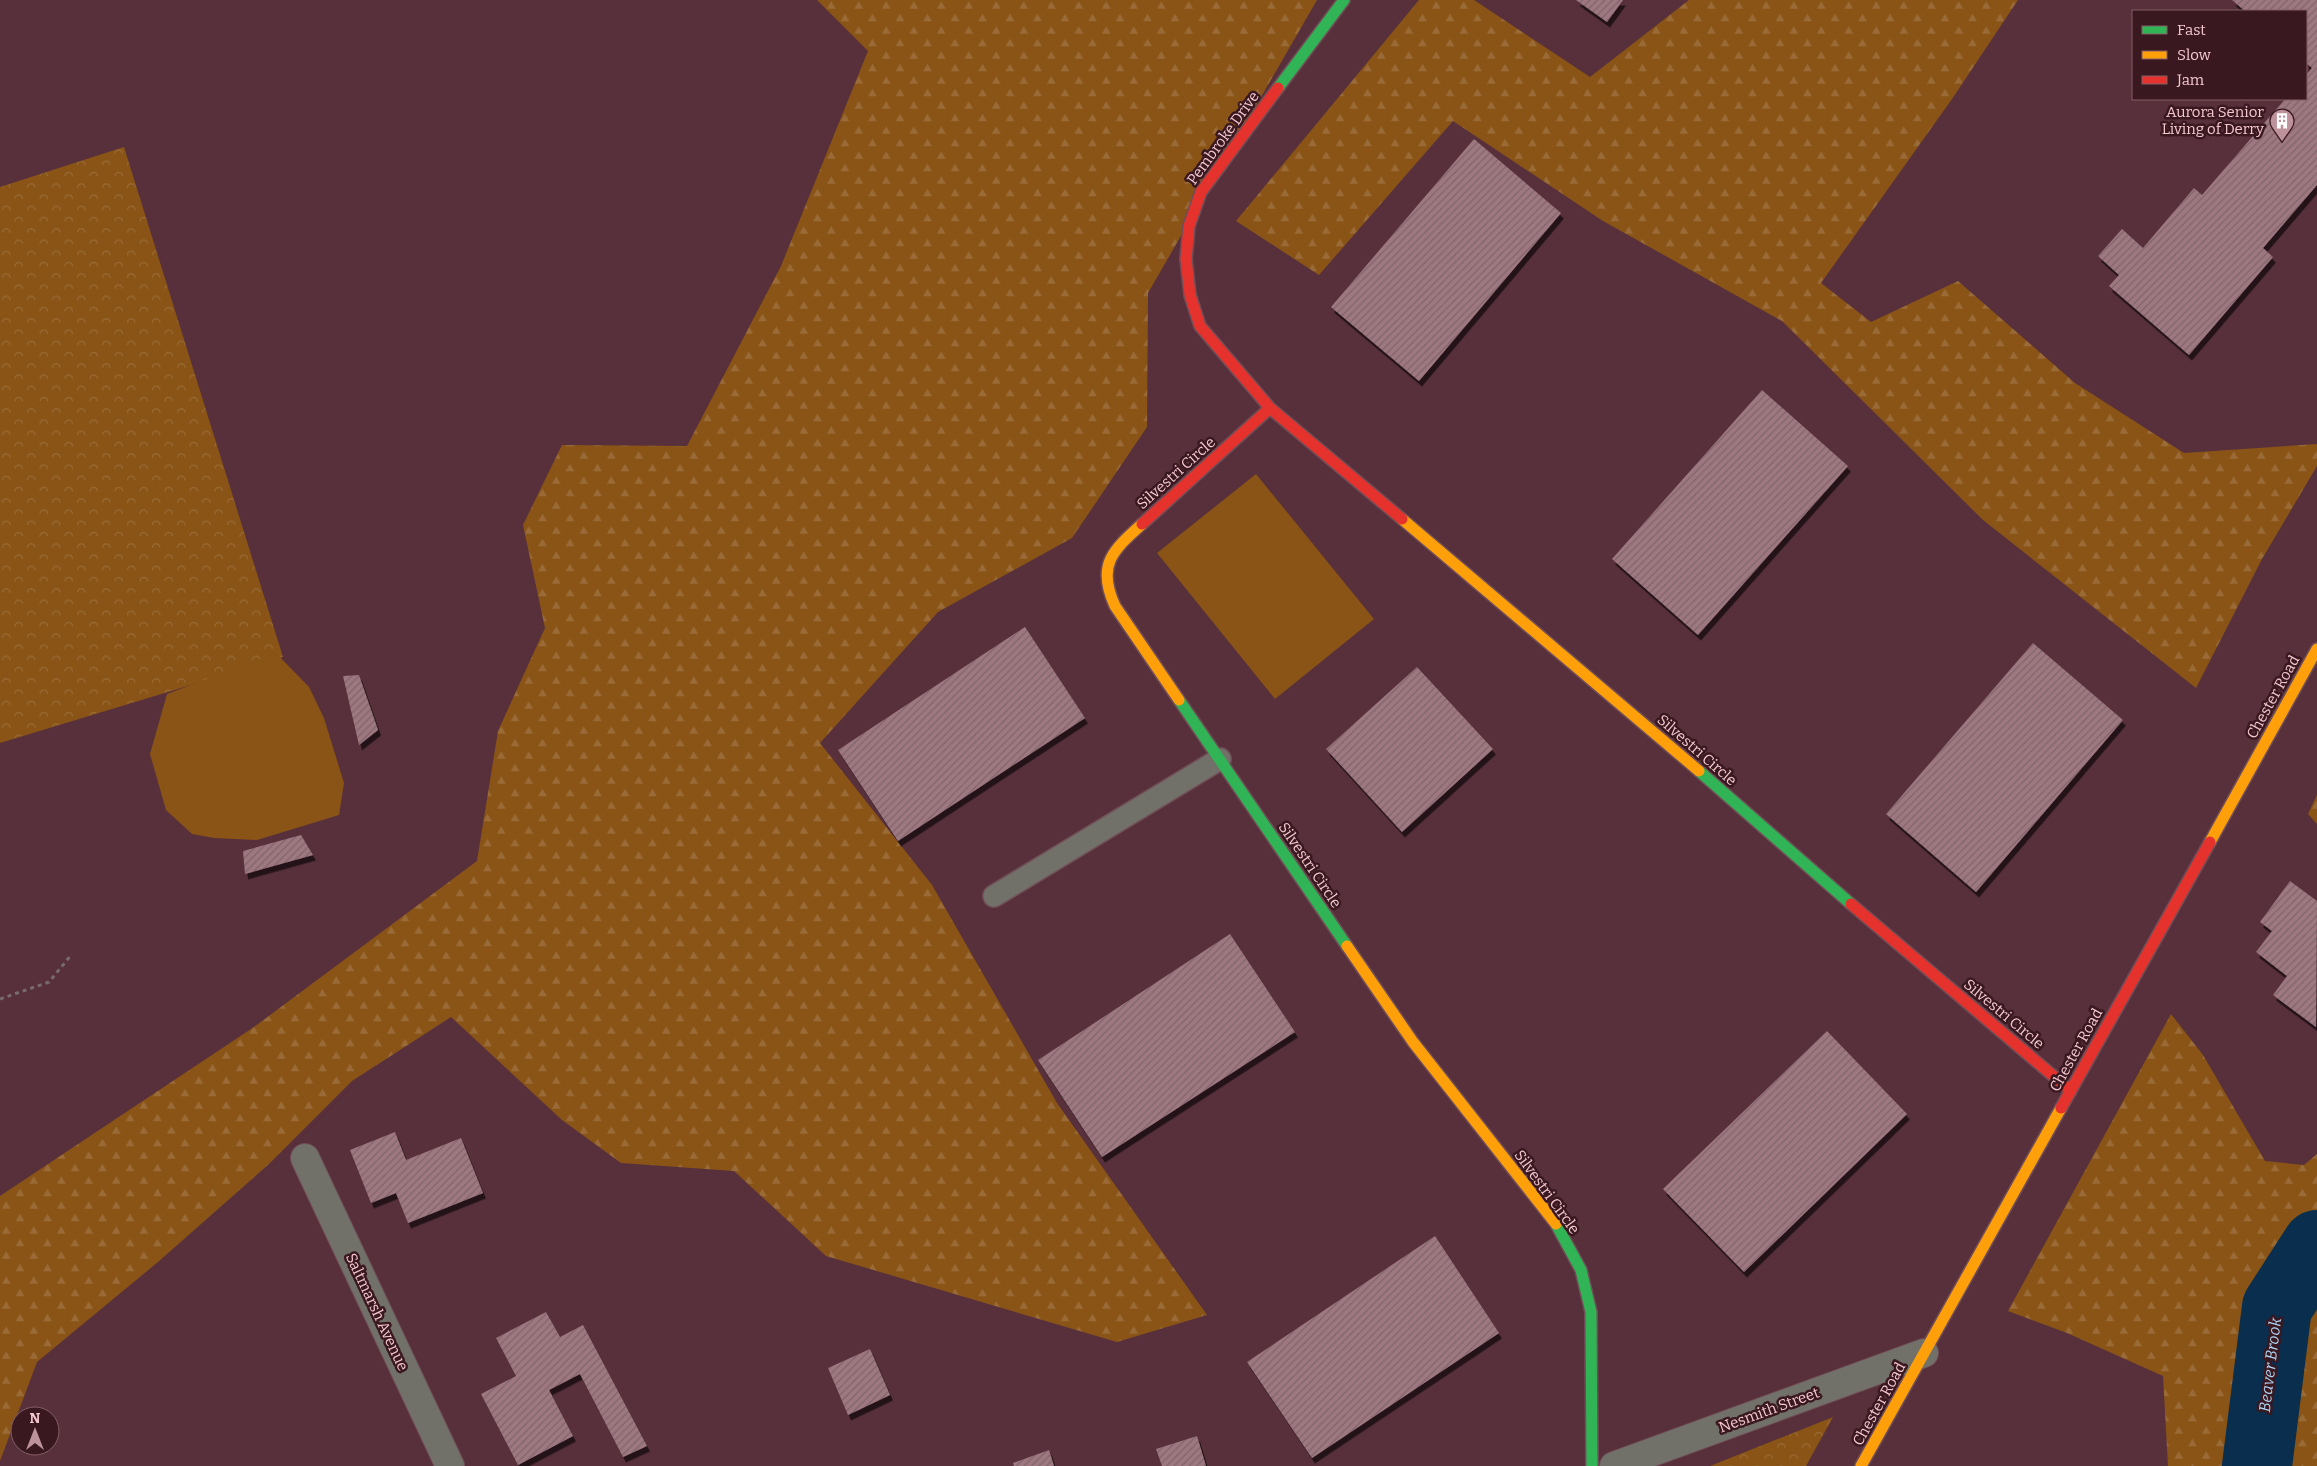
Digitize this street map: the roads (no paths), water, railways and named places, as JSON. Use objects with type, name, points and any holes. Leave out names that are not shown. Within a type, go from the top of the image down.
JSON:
[{"type":"street","name":"Pembroke Drive","points":[[1270,408],[1200,326],[1190,295],[1186,259],[1189,226],[1201,192],[1344,0]]},
{"type":"street","name":"Silvestri Circle","points":[[1592,1466],[1591,1312],[1581,1270],[1560,1229],[1413,1042],[1115,606],[1109,594],[1106,578],[1107,565],[1121,543],[1270,408],[1695,767],[1765,830],[2071,1090]]},
{"type":"street","name":"Chester Road","points":[[1861,1466],[2317,649]]},
{"type":"street","name":"Saltmarsh Avenue","points":[[305,1158],[450,1466]]},
{"type":"street","name":"Nesmith Street","points":[[1614,1466],[1924,1353]]},
{"type":"lane","points":[[994,896],[1220,760]]},
{"type":"waterway","name":"Beaver Brook","points":[[2257,1466],[2277,1307],[2317,1245]]},
{"type":"place","name":"Aurora Senior Living of Derry","points":[[2282,142]]}]
